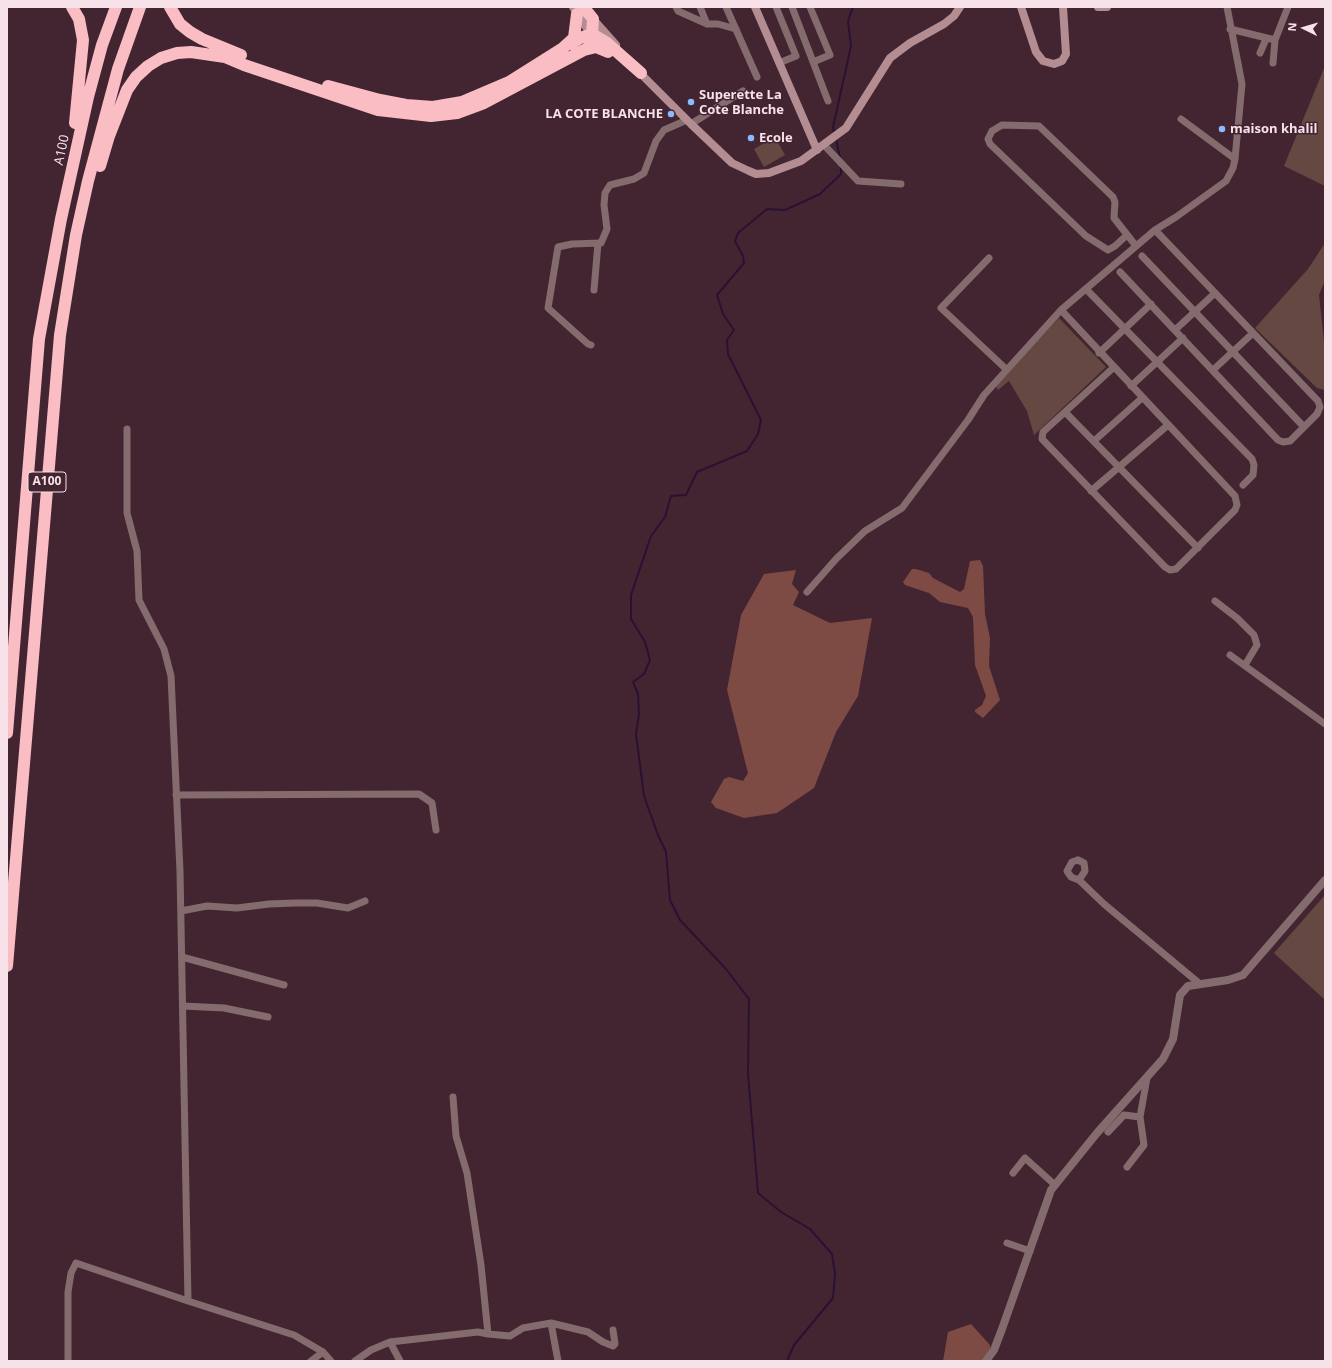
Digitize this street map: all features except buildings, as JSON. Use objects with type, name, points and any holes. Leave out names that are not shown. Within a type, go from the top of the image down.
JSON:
[{"type":"highway","points":[[39,339],[57,220],[74,137],[82,64],[82,28],[72,7]]},
{"type":"highway","name":"A100","points":[[7,733],[39,339],[61,219],[84,112],[102,45],[116,7]]},
{"type":"highway","name":"A100","points":[[7,966],[56,387],[67,286],[85,195],[118,69],[140,7]]},
{"type":"highway","points":[[170,7],[180,24],[190,32],[202,39],[259,63],[331,86],[380,100],[406,105],[448,105],[475,98],[509,82],[580,38],[592,34],[607,43],[641,73]]},
{"type":"highway","points":[[563,48],[574,38],[579,9],[593,19],[592,34],[575,54]]},
{"type":"highway","points":[[56,387],[80,249],[98,172],[109,136],[127,90],[136,77],[148,66],[161,58],[177,53],[191,52],[225,57],[244,65],[378,110],[431,116],[457,113],[484,103],[575,54],[596,47],[608,52]]},
{"type":"main road","points":[[755,7],[779,62],[824,145]]},
{"type":"main road","points":[[579,9],[654,88],[732,163],[742,169],[756,174],[777,170],[801,161],[846,128],[890,58],[910,43],[944,24],[954,16],[960,7]]},
{"type":"main road","points":[[1021,7],[1036,52],[1043,61],[1054,64],[1062,61],[1066,54],[1063,7]]},
{"type":"main road","points":[[1098,7],[1108,7]]},
{"type":"main road","points":[[592,34],[608,52],[654,88]]},
{"type":"street","points":[[676,7],[678,11],[707,24],[718,24],[736,29]]},
{"type":"street","points":[[700,7],[707,24]]},
{"type":"street","points":[[726,7],[757,77]]},
{"type":"street","points":[[776,7],[796,56],[779,62]]},
{"type":"street","points":[[792,7],[828,100]]},
{"type":"street","points":[[810,7],[830,55],[813,62]]},
{"type":"street","points":[[807,592],[836,559],[865,531],[902,508],[968,420],[984,395],[1061,310],[1155,230],[1176,217],[1226,181],[1233,168],[1235,159],[1242,84],[1230,29],[1227,7]]},
{"type":"street","points":[[1273,63],[1275,40],[1288,7]]},
{"type":"street","points":[[1230,29],[1275,40]]},
{"type":"street","points":[[1260,54],[1266,39]]},
{"type":"street","points":[[591,345],[548,308],[558,247],[572,244],[601,243],[607,229],[604,206],[605,193],[610,184],[634,179],[644,173],[656,141],[664,130],[689,122],[744,91]]},
{"type":"street","points":[[1181,119],[1235,159]]},
{"type":"street","points":[[1127,235],[1108,250],[1086,236],[990,144],[988,139],[992,131],[1002,125],[1039,126],[1113,197],[1116,202],[1114,218],[1136,246]]},
{"type":"street","points":[[824,145],[858,181],[901,184]]},
{"type":"street","points":[[1120,272],[1280,441],[1290,441],[1318,412],[1320,407],[1318,401],[1155,230]]},
{"type":"street","points":[[594,290],[598,243]]},
{"type":"street","points":[[1142,256],[1304,427]]},
{"type":"street","points":[[989,258],[941,308],[1006,369]]},
{"type":"street","points":[[1086,289],[1252,459],[1254,466],[1253,475],[1243,485]]},
{"type":"street","points":[[1175,330],[1215,292]]},
{"type":"street","points":[[1099,352],[1151,304]]},
{"type":"street","points":[[1061,310],[1113,368],[1236,498],[1235,510],[1179,568],[1173,570],[1168,569],[1042,439],[1043,432],[1113,368]]},
{"type":"street","points":[[1213,370],[1253,333]]},
{"type":"street","points":[[1131,386],[1183,338]]},
{"type":"street","points":[[1094,441],[1142,398]]},
{"type":"street","points":[[1065,412],[1198,548]]},
{"type":"street","points":[[1092,491],[1168,425]]},
{"type":"street","points":[[127,429],[127,513],[137,551],[139,600],[164,649],[170,676],[181,911],[188,1301]]},
{"type":"street","points":[[1215,601],[1237,618],[1254,635],[1258,646],[1245,665]]},
{"type":"street","points":[[1230,655],[1325,724]]},
{"type":"street","points":[[176,795],[419,794],[432,803],[436,830]]},
{"type":"street","points":[[1079,880],[1104,904],[1200,984]]},
{"type":"street","points":[[986,1361],[994,1350],[1051,1190],[1097,1133],[1163,1059],[1173,1039],[1180,995],[1188,986],[1228,980],[1243,974],[1325,880]]},
{"type":"street","points":[[181,911],[207,906],[237,908],[269,904],[295,903],[317,903],[348,908],[365,901]]},
{"type":"street","points":[[182,957],[284,985]]},
{"type":"street","points":[[182,1006],[224,1008],[268,1017]]},
{"type":"street","points":[[1127,1167],[1144,1145],[1140,1117],[1147,1078]]},
{"type":"street","points":[[453,1097],[456,1136],[467,1173],[481,1265],[488,1334]]},
{"type":"street","points":[[1108,1132],[1124,1115],[1140,1117]]},
{"type":"street","points":[[1013,1172],[1025,1158],[1055,1185]]},
{"type":"street","points":[[1006,1243],[1030,1251]]},
{"type":"street","points":[[68,1361],[68,1292],[71,1273],[76,1263],[294,1335],[323,1352],[331,1361]]},
{"type":"street","points":[[551,1323],[558,1361]]},
{"type":"street","points":[[355,1361],[371,1350],[390,1342],[478,1332],[510,1336],[523,1328],[551,1323],[588,1332],[610,1346],[615,1344],[613,1330]]},
{"type":"street","points":[[390,1342],[400,1361]]},
{"type":"street","points":[[311,1361],[323,1352]]},
{"type":"shaded area","points":[[1325,66],[1325,186],[1284,166]]},
{"type":"shaded area","points":[[775,137],[785,155],[764,167],[754,149]]},
{"type":"shaded area","points":[[1325,243],[1325,280],[1319,295],[1325,351],[1325,390],[1317,388],[1255,328],[1308,269]]},
{"type":"shaded area","points":[[1059,318],[1106,367],[1034,435],[1027,411],[1009,381],[998,390],[995,385]]},
{"type":"shaded area","points":[[980,560],[983,566],[985,614],[990,638],[989,666],[1000,700],[983,718],[975,712],[975,710],[982,705],[986,696],[975,665],[973,617],[968,608],[940,602],[929,593],[905,585],[903,582],[912,569],[916,569],[929,573],[933,578],[960,592],[964,589],[970,561]]},
{"type":"shaded area","points":[[796,570],[792,584],[799,592],[793,605],[830,623],[872,618],[858,696],[836,732],[814,788],[777,813],[744,818],[716,808],[711,802],[724,779],[729,777],[743,781],[748,773],[727,690],[741,615],[764,574]]},
{"type":"shaded area","points":[[1325,895],[1325,1000],[1274,953]]},
{"type":"shaded area","points":[[971,1324],[990,1345],[991,1361],[943,1361],[948,1332]]},
{"type":"waterway","points":[[834,133],[833,127],[851,46],[848,21],[853,7]]},
{"type":"waterway","points":[[836,139],[840,158]]},
{"type":"waterway","points":[[787,1361],[794,1345],[833,1298],[835,1274],[832,1254],[810,1229],[781,1212],[758,1193],[748,1074],[749,999],[726,969],[680,920],[670,900],[666,852],[658,835],[644,796],[636,734],[639,714],[638,694],[633,682],[644,674],[650,660],[645,642],[631,619],[631,595],[651,536],[665,517],[671,496],[686,495],[697,472],[747,451],[758,434],[761,420],[728,354],[727,340],[734,330],[723,314],[717,295],[744,263],[743,256],[735,241],[738,233],[767,209],[785,210],[820,194],[841,174],[841,166]]},
{"type":"place","name":"Superette La Cote Blanche","points":[[691,102]]},
{"type":"place","name":"LA COTE BLANCHE","points":[[671,114]]},
{"type":"place","name":"maison khalil","points":[[1222,129]]},
{"type":"place","name":"Ecole","points":[[751,138]]}]
